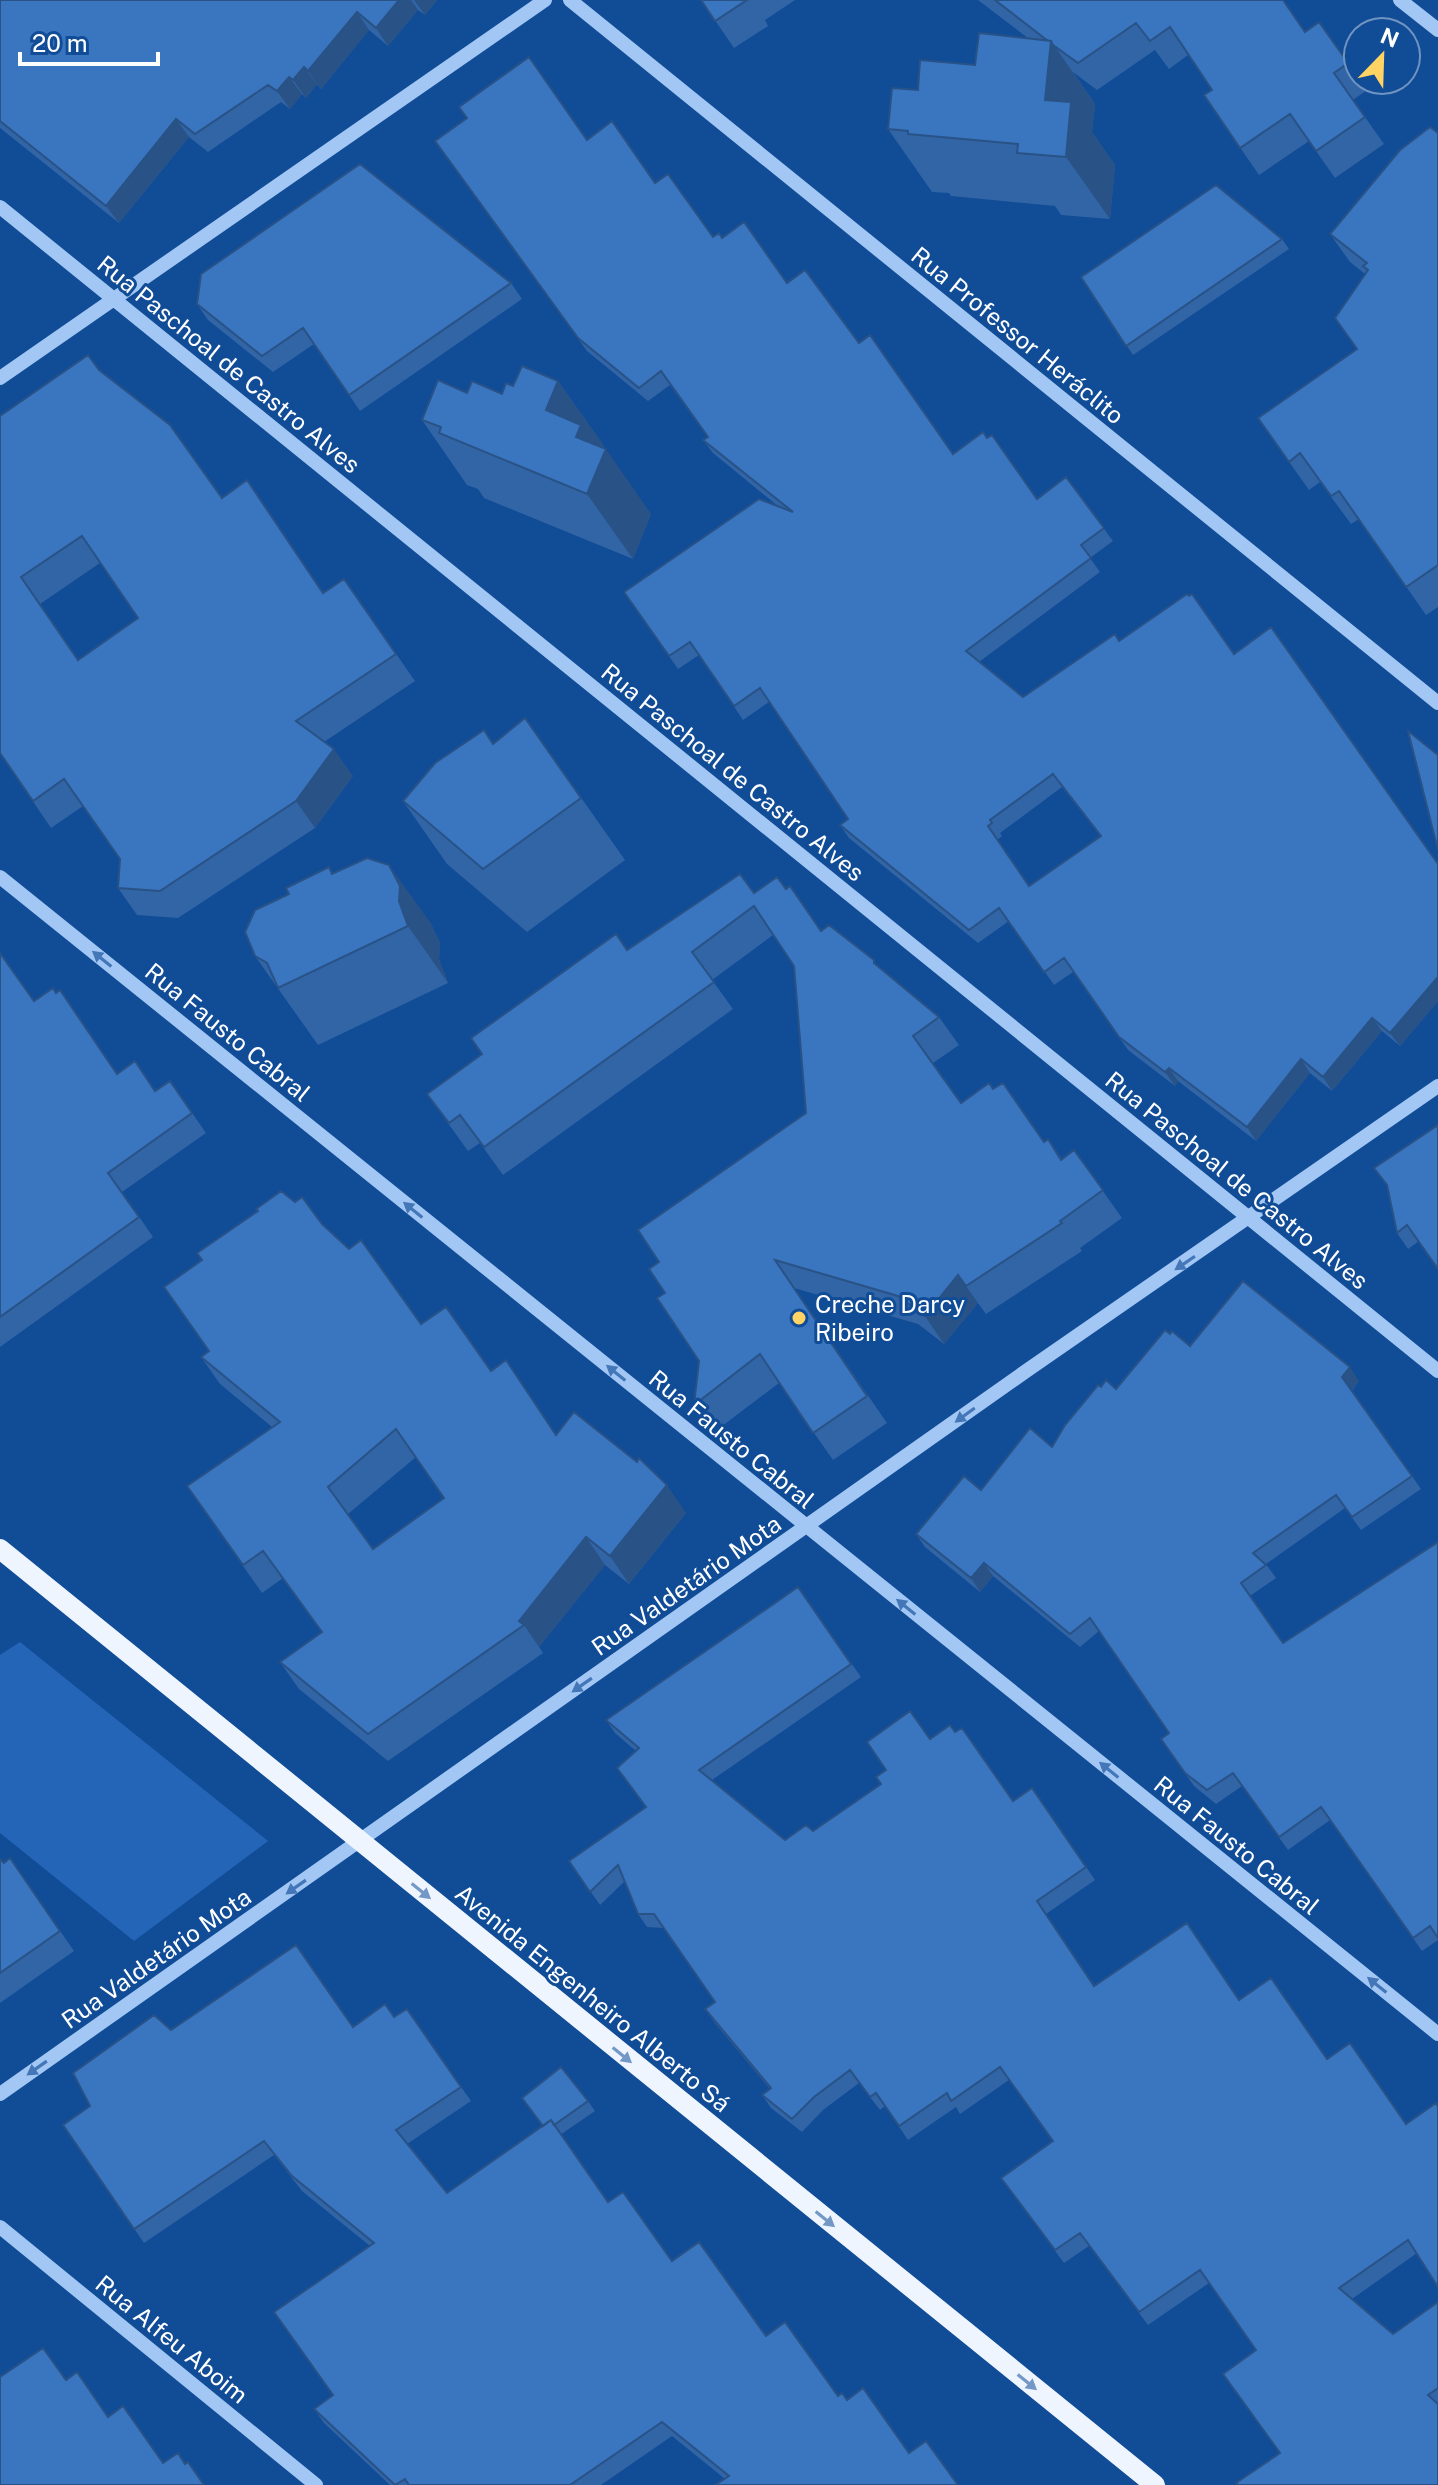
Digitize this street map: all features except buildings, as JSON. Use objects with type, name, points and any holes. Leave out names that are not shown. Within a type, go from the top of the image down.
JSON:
[{"type":"main road","name":"Avenida Engenheiro Alberto Sá","points":[[0,1549],[1155,2485]]},
{"type":"street","points":[[0,378],[545,0]]},
{"type":"street","name":"Rua Professor Heráclito","points":[[570,0],[1438,703]]},
{"type":"street","points":[[1400,0],[1438,30]]},
{"type":"street","name":"Rua Paschoal de Castro Alves","points":[[0,207],[1438,1371]]},
{"type":"street","name":"Rua Fausto Cabral","points":[[0,877],[1438,2034]]},
{"type":"street","name":"Rua Valdetário Mota","points":[[0,2094],[1029,1369],[1438,1086]]},
{"type":"street","name":"Rua Alfeu Aboim","points":[[0,2227],[316,2485]]},
{"type":"shaded area","points":[[20,1642],[268,1841],[134,1941],[0,1833],[0,1655]]},
{"type":"place","name":"Creche Darcy Ribeiro","points":[[799,1318]]}]
